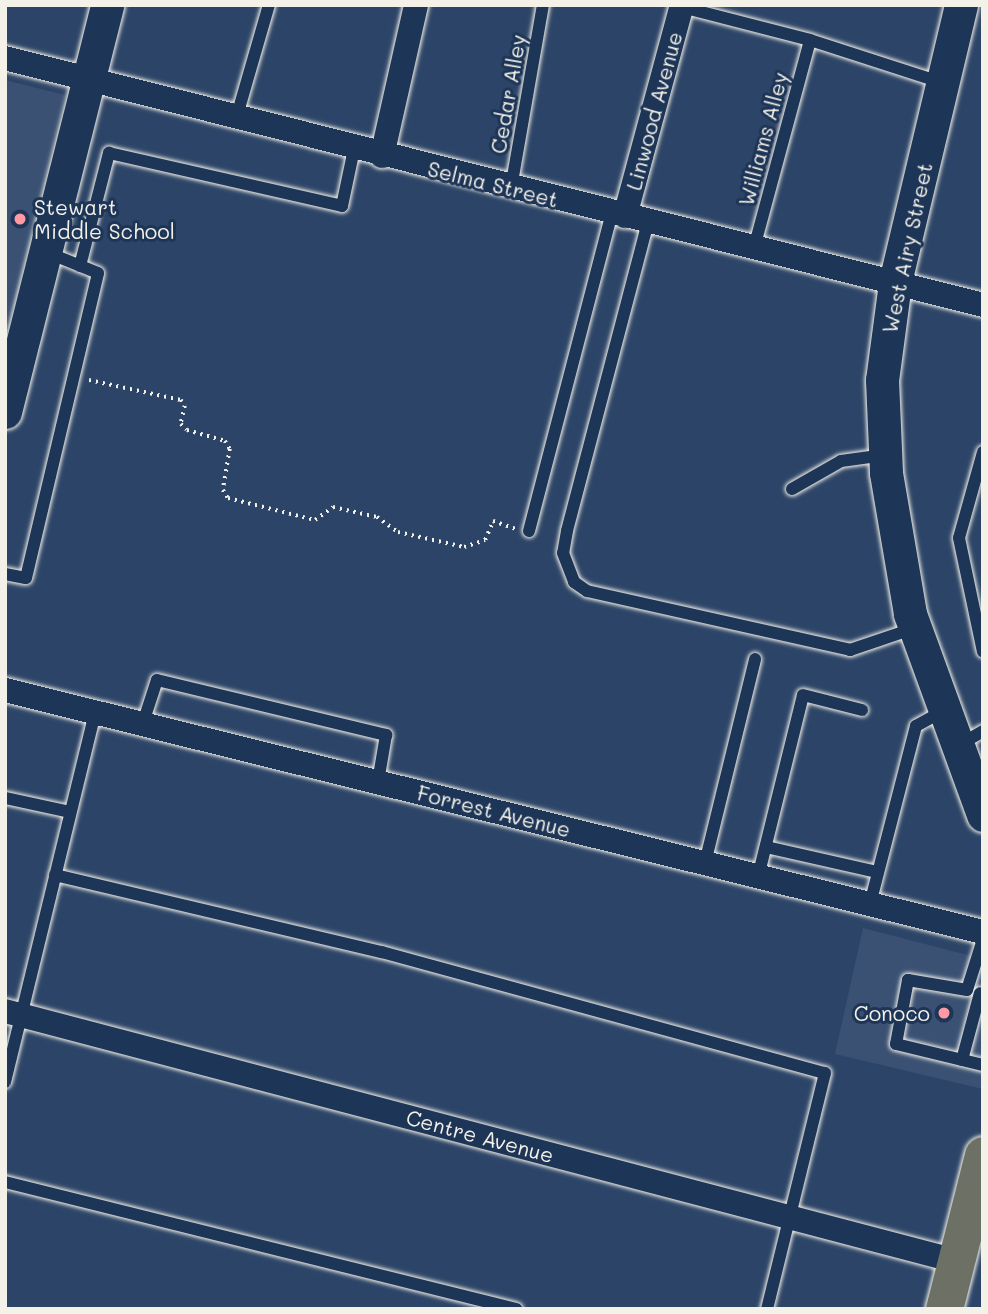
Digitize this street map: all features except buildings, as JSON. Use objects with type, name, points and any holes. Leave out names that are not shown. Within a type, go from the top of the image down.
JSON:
[{"type":"main road","points":[[5,412],[91,78],[107,5]]},
{"type":"main road","name":"West Airy Street","points":[[961,5],[895,283],[882,380],[885,455],[894,538],[915,628],[943,711],[970,739],[983,815]]},
{"type":"main road","points":[[944,1309],[983,1155]]},
{"type":"street","points":[[382,156],[416,5]]},
{"type":"street","name":"Linwood Avenue","points":[[628,217],[680,6]]},
{"type":"street","name":"Selma Street","points":[[5,58],[91,78],[236,119],[511,189],[983,305]]},
{"type":"street","name":"Forrest Avenue","points":[[5,690],[983,932]]},
{"type":"street","name":"Centre Avenue","points":[[13,1013],[956,1261]]},
{"type":"lane","points":[[236,119],[269,5]]},
{"type":"lane","name":"Cedar Alley","points":[[511,189],[543,5]]},
{"type":"lane","points":[[680,6],[810,40],[943,83]]},
{"type":"lane","name":"Williams Alley","points":[[754,248],[810,40]]},
{"type":"lane","points":[[80,266],[109,153],[342,206],[354,149]]},
{"type":"lane","points":[[529,531],[628,217]]},
{"type":"lane","points":[[628,217],[567,531],[564,553],[574,582],[587,591],[850,650],[915,628]]},
{"type":"lane","points":[[5,574],[26,578],[98,273],[47,252]]},
{"type":"lane","points":[[983,452],[959,538],[978,614],[983,652]]},
{"type":"lane","points":[[792,489],[841,461],[885,455]]},
{"type":"lane","points":[[705,863],[755,659]]},
{"type":"lane","points":[[142,723],[157,680],[386,735],[378,782]]},
{"type":"lane","points":[[758,877],[803,695],[862,710]]},
{"type":"lane","points":[[870,904],[916,726],[943,711]]},
{"type":"lane","points":[[5,1082],[13,1013],[55,875],[95,712]]},
{"type":"lane","points":[[5,798],[70,812]]},
{"type":"lane","points":[[766,847],[877,872]]},
{"type":"lane","points":[[55,875],[382,953],[825,1073],[792,1217],[767,1309]]},
{"type":"lane","points":[[962,1060],[977,992],[983,939]]},
{"type":"lane","points":[[977,992],[908,980],[896,1044],[983,1065]]},
{"type":"lane","points":[[5,1182],[516,1309]]},
{"type":"path","points":[[74,376],[181,400],[185,405],[181,424],[187,430],[225,441],[230,449],[223,490],[228,498],[315,520],[333,507],[377,517],[398,532],[464,547],[485,540],[493,521],[529,531]]},
{"type":"shaded area","name":"Stewart Middle School","points":[[5,80],[65,95],[5,342]]},
{"type":"shaded area","points":[[863,928],[983,959],[983,1089],[835,1054]]},
{"type":"place","name":"Stewart Middle School","points":[[20,219]]},
{"type":"place","name":"Conoco","points":[[944,1013]]}]
